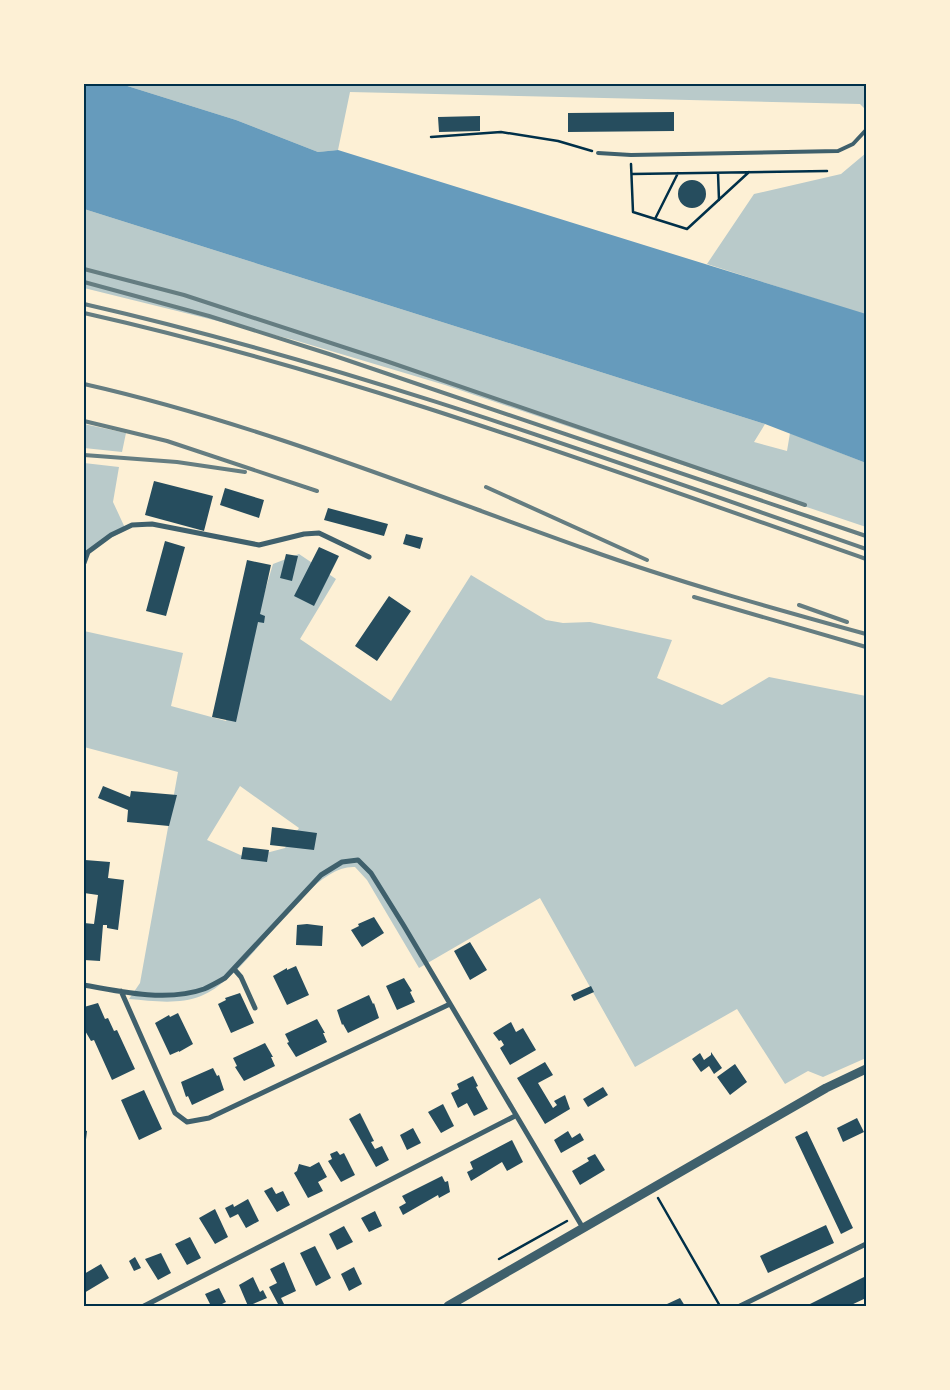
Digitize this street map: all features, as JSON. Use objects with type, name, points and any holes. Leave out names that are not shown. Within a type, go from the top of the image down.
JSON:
[{"type":"street","points":[[84,563],[88,552],[111,535],[132,525],[152,524],[259,545],[304,534],[319,533],[368,557]]},
{"type":"street","points":[[84,985],[121,991],[187,994],[206,989],[225,978],[321,875],[342,862],[358,860],[371,872],[583,1228]]},
{"type":"street","points":[[234,969],[243,981],[256,1008]]},
{"type":"street","points":[[121,991],[175,1113],[187,1122],[208,1118],[450,1004]]},
{"type":"street","points":[[448,1306],[826,1088],[866,1069]]},
{"type":"street","points":[[144,1306],[515,1116]]},
{"type":"street","points":[[740,1306],[866,1244]]},
{"type":"lane","points":[[598,153],[631,155],[838,150],[853,144],[866,130]]},
{"type":"path","points":[[431,137],[500,132],[558,141],[598,153]]},
{"type":"path","points":[[749,172],[687,229],[633,212],[632,174],[827,170]]},
{"type":"path","points":[[654,219],[678,173]]},
{"type":"path","points":[[718,173],[718,200]]},
{"type":"path","points":[[658,1198],[720,1306]]},
{"type":"path","points":[[499,1259],[567,1222]]},
{"type":"shaded area","points":[[121,84],[866,84],[866,110],[860,104],[350,92],[338,150],[318,152],[236,120]]},
{"type":"shaded area","points":[[866,153],[866,315],[707,264],[754,194],[841,174]]},
{"type":"shaded area","points":[[84,209],[765,424],[754,442],[787,451],[790,433],[866,463],[866,527],[445,385],[294,340],[84,288]]},
{"type":"shaded area","points":[[84,424],[126,433],[122,452],[84,448]]},
{"type":"shaded area","points":[[84,463],[119,467],[113,502],[126,530],[93,547],[84,555]]},
{"type":"shaded area","points":[[299,554],[336,579],[300,639],[391,701],[471,575],[546,620],[563,623],[590,622],[672,640],[657,678],[722,705],[769,677],[866,696],[866,1058],[823,1077],[808,1071],[785,1084],[737,1009],[635,1067],[540,898],[419,968],[367,880],[355,867],[336,871],[317,883],[298,901],[240,967],[220,985],[201,996],[183,1001],[129,999],[140,983],[178,772],[84,747],[84,631],[183,653],[171,706],[226,721],[273,564]],"holes":[[[240,786],[299,828],[285,848],[247,858],[207,840]]]},
{"type":"water","points":[[84,84],[121,84],[236,120],[318,152],[338,150],[866,314],[866,463],[765,424],[84,209]]},
{"type":"building","points":[[674,112],[674,131],[568,132],[568,113]]},
{"type":"building","points":[[480,116],[480,131],[439,132],[438,117]]},
{"type":"building","points":[[692,180],[702,184],[706,194],[702,204],[692,208],[682,204],[678,194],[682,184]]},
{"type":"building","points":[[154,481],[213,496],[204,531],[145,515]]},
{"type":"building","points":[[225,488],[264,500],[259,518],[220,505]]},
{"type":"building","points":[[328,508],[388,524],[384,536],[324,520]]},
{"type":"building","points":[[406,534],[423,538],[420,549],[403,544]]},
{"type":"building","points":[[165,541],[185,547],[166,616],[146,611]]},
{"type":"building","points":[[319,547],[339,556],[314,606],[294,596]]},
{"type":"building","points":[[286,554],[298,556],[292,581],[280,578]]},
{"type":"building","points":[[247,560],[271,565],[260,614],[265,616],[264,623],[258,622],[236,722],[212,717]]},
{"type":"building","points":[[389,596],[411,611],[377,661],[355,646]]},
{"type":"building","points":[[103,786],[130,797],[131,791],[177,795],[169,826],[127,822],[128,810],[98,798]]},
{"type":"building","points":[[272,827],[317,833],[314,850],[270,845]]},
{"type":"building","points":[[243,847],[269,850],[267,862],[241,859]]},
{"type":"building","points":[[85,860],[110,862],[108,878],[124,880],[118,930],[107,928],[107,925],[103,925],[100,961],[84,960],[84,923],[94,924],[98,895],[84,893]]},
{"type":"building","points":[[374,917],[384,933],[362,947],[351,930],[359,926],[358,924]]},
{"type":"building","points":[[297,925],[323,926],[322,946],[296,945]]},
{"type":"building","points":[[470,942],[487,970],[470,980],[454,951]]},
{"type":"building","points":[[296,966],[309,995],[287,1005],[273,976],[287,968],[287,970]]},
{"type":"building","points":[[404,978],[412,991],[410,992],[415,1002],[397,1010],[386,986]]},
{"type":"building","points":[[591,986],[594,992],[574,1001],[571,995]]},
{"type":"building","points":[[240,993],[254,1023],[231,1033],[218,1004],[226,1000],[225,998]]},
{"type":"building","points":[[369,995],[379,1018],[348,1033],[342,1025],[337,1010]]},
{"type":"building","points":[[98,1003],[105,1019],[108,1018],[114,1031],[117,1030],[135,1069],[112,1080],[94,1040],[91,1041],[84,1029],[84,1007]]},
{"type":"building","points":[[178,1013],[193,1044],[170,1055],[155,1023],[169,1015],[170,1017]]},
{"type":"building","points":[[317,1019],[325,1033],[323,1033],[327,1042],[296,1057],[287,1043],[289,1042],[285,1034]]},
{"type":"building","points":[[511,1022],[516,1032],[523,1028],[536,1050],[510,1065],[500,1048],[504,1045],[493,1033]]},
{"type":"building","points":[[265,1043],[273,1057],[271,1057],[275,1066],[244,1081],[235,1067],[237,1066],[233,1058]]},
{"type":"building","points":[[711,1052],[722,1068],[714,1074],[709,1066],[701,1072],[692,1059],[700,1053],[704,1060],[711,1055]]},
{"type":"building","points":[[545,1062],[553,1075],[538,1083],[553,1108],[557,1105],[554,1101],[565,1095],[570,1109],[545,1124],[517,1078]]},
{"type":"building","points":[[735,1064],[747,1082],[730,1095],[717,1077]]},
{"type":"building","points":[[213,1068],[217,1076],[219,1075],[224,1090],[192,1105],[188,1096],[186,1097],[181,1082]]},
{"type":"building","points":[[473,1076],[478,1086],[476,1087],[488,1109],[474,1116],[467,1103],[458,1108],[451,1093],[459,1089],[457,1084]]},
{"type":"building","points":[[603,1087],[608,1095],[588,1107],[583,1099]]},
{"type":"building","points":[[144,1090],[162,1129],[139,1140],[121,1100]]},
{"type":"building","points":[[443,1104],[454,1126],[441,1133],[428,1112]]},
{"type":"building","points":[[360,1113],[374,1141],[371,1142],[375,1149],[382,1146],[389,1160],[376,1167],[349,1119]]},
{"type":"building","points":[[857,1118],[864,1132],[843,1142],[837,1128]]},
{"type":"building","points":[[413,1128],[421,1143],[407,1150],[400,1135]]},
{"type":"building","points":[[84,1130],[87,1131],[85,1148],[84,1148]]},
{"type":"building","points":[[568,1131],[572,1138],[580,1133],[584,1140],[561,1153],[554,1140]]},
{"type":"building","points":[[807,1131],[853,1228],[841,1234],[795,1137]]},
{"type":"building","points":[[512,1140],[523,1162],[507,1171],[502,1162],[471,1181],[467,1172],[473,1169],[470,1162]]},
{"type":"building","points":[[337,1151],[340,1155],[344,1153],[355,1175],[341,1182],[328,1161],[332,1159],[330,1154]]},
{"type":"building","points":[[595,1154],[605,1170],[580,1185],[572,1171],[589,1161],[587,1158]]},
{"type":"building","points":[[319,1162],[327,1177],[318,1182],[323,1191],[308,1198],[294,1173],[297,1171],[299,1164],[310,1167]]},
{"type":"building","points":[[442,1176],[445,1182],[448,1181],[450,1192],[439,1198],[438,1195],[403,1215],[399,1207],[406,1203],[402,1196]]},
{"type":"building","points":[[272,1187],[276,1194],[283,1191],[290,1205],[277,1212],[264,1191]]},
{"type":"building","points":[[248,1199],[259,1221],[246,1228],[238,1214],[230,1218],[225,1208],[233,1204],[234,1207]]},
{"type":"building","points":[[215,1209],[228,1237],[215,1244],[199,1218]]},
{"type":"building","points":[[375,1211],[382,1226],[369,1232],[361,1218]]},
{"type":"building","points":[[826,1225],[834,1243],[768,1273],[760,1256]]},
{"type":"building","points":[[344,1226],[353,1242],[337,1250],[329,1234]]},
{"type":"building","points":[[190,1237],[201,1258],[187,1265],[175,1244]]},
{"type":"building","points":[[315,1246],[331,1278],[316,1286],[300,1253]]},
{"type":"building","points":[[161,1253],[171,1273],[158,1280],[145,1259]]},
{"type":"building","points":[[135,1257],[141,1268],[134,1271],[129,1261]]},
{"type":"building","points":[[284,1262],[296,1291],[281,1298],[285,1306],[274,1306],[278,1304],[269,1287],[277,1283],[270,1269]]},
{"type":"building","points":[[101,1264],[109,1278],[84,1293],[84,1274]]},
{"type":"building","points":[[354,1267],[362,1284],[349,1291],[341,1274]]},
{"type":"building","points":[[866,1276],[866,1298],[849,1306],[806,1306]]},
{"type":"building","points":[[253,1277],[260,1292],[263,1290],[267,1298],[248,1306],[239,1285]]},
{"type":"building","points":[[219,1288],[226,1302],[218,1306],[211,1306],[205,1294]]},
{"type":"building","points":[[680,1298],[685,1306],[664,1306],[667,1304]]},
{"type":"railway","points":[[84,269],[184,295],[386,361],[805,505]]},
{"type":"railway","points":[[84,282],[209,316],[329,354],[866,536]]},
{"type":"railway","points":[[84,304],[184,328],[283,355],[381,385],[576,448],[866,549]]},
{"type":"railway","points":[[84,313],[184,337],[381,393],[576,457],[866,559]]},
{"type":"railway","points":[[84,384],[212,418],[275,438],[655,573],[866,634]]},
{"type":"railway","points":[[84,421],[167,441],[317,491]]},
{"type":"railway","points":[[84,455],[177,462],[245,472]]},
{"type":"railway","points":[[486,487],[647,560]]},
{"type":"railway","points":[[694,597],[866,647]]},
{"type":"railway","points":[[799,605],[847,622]]}]
